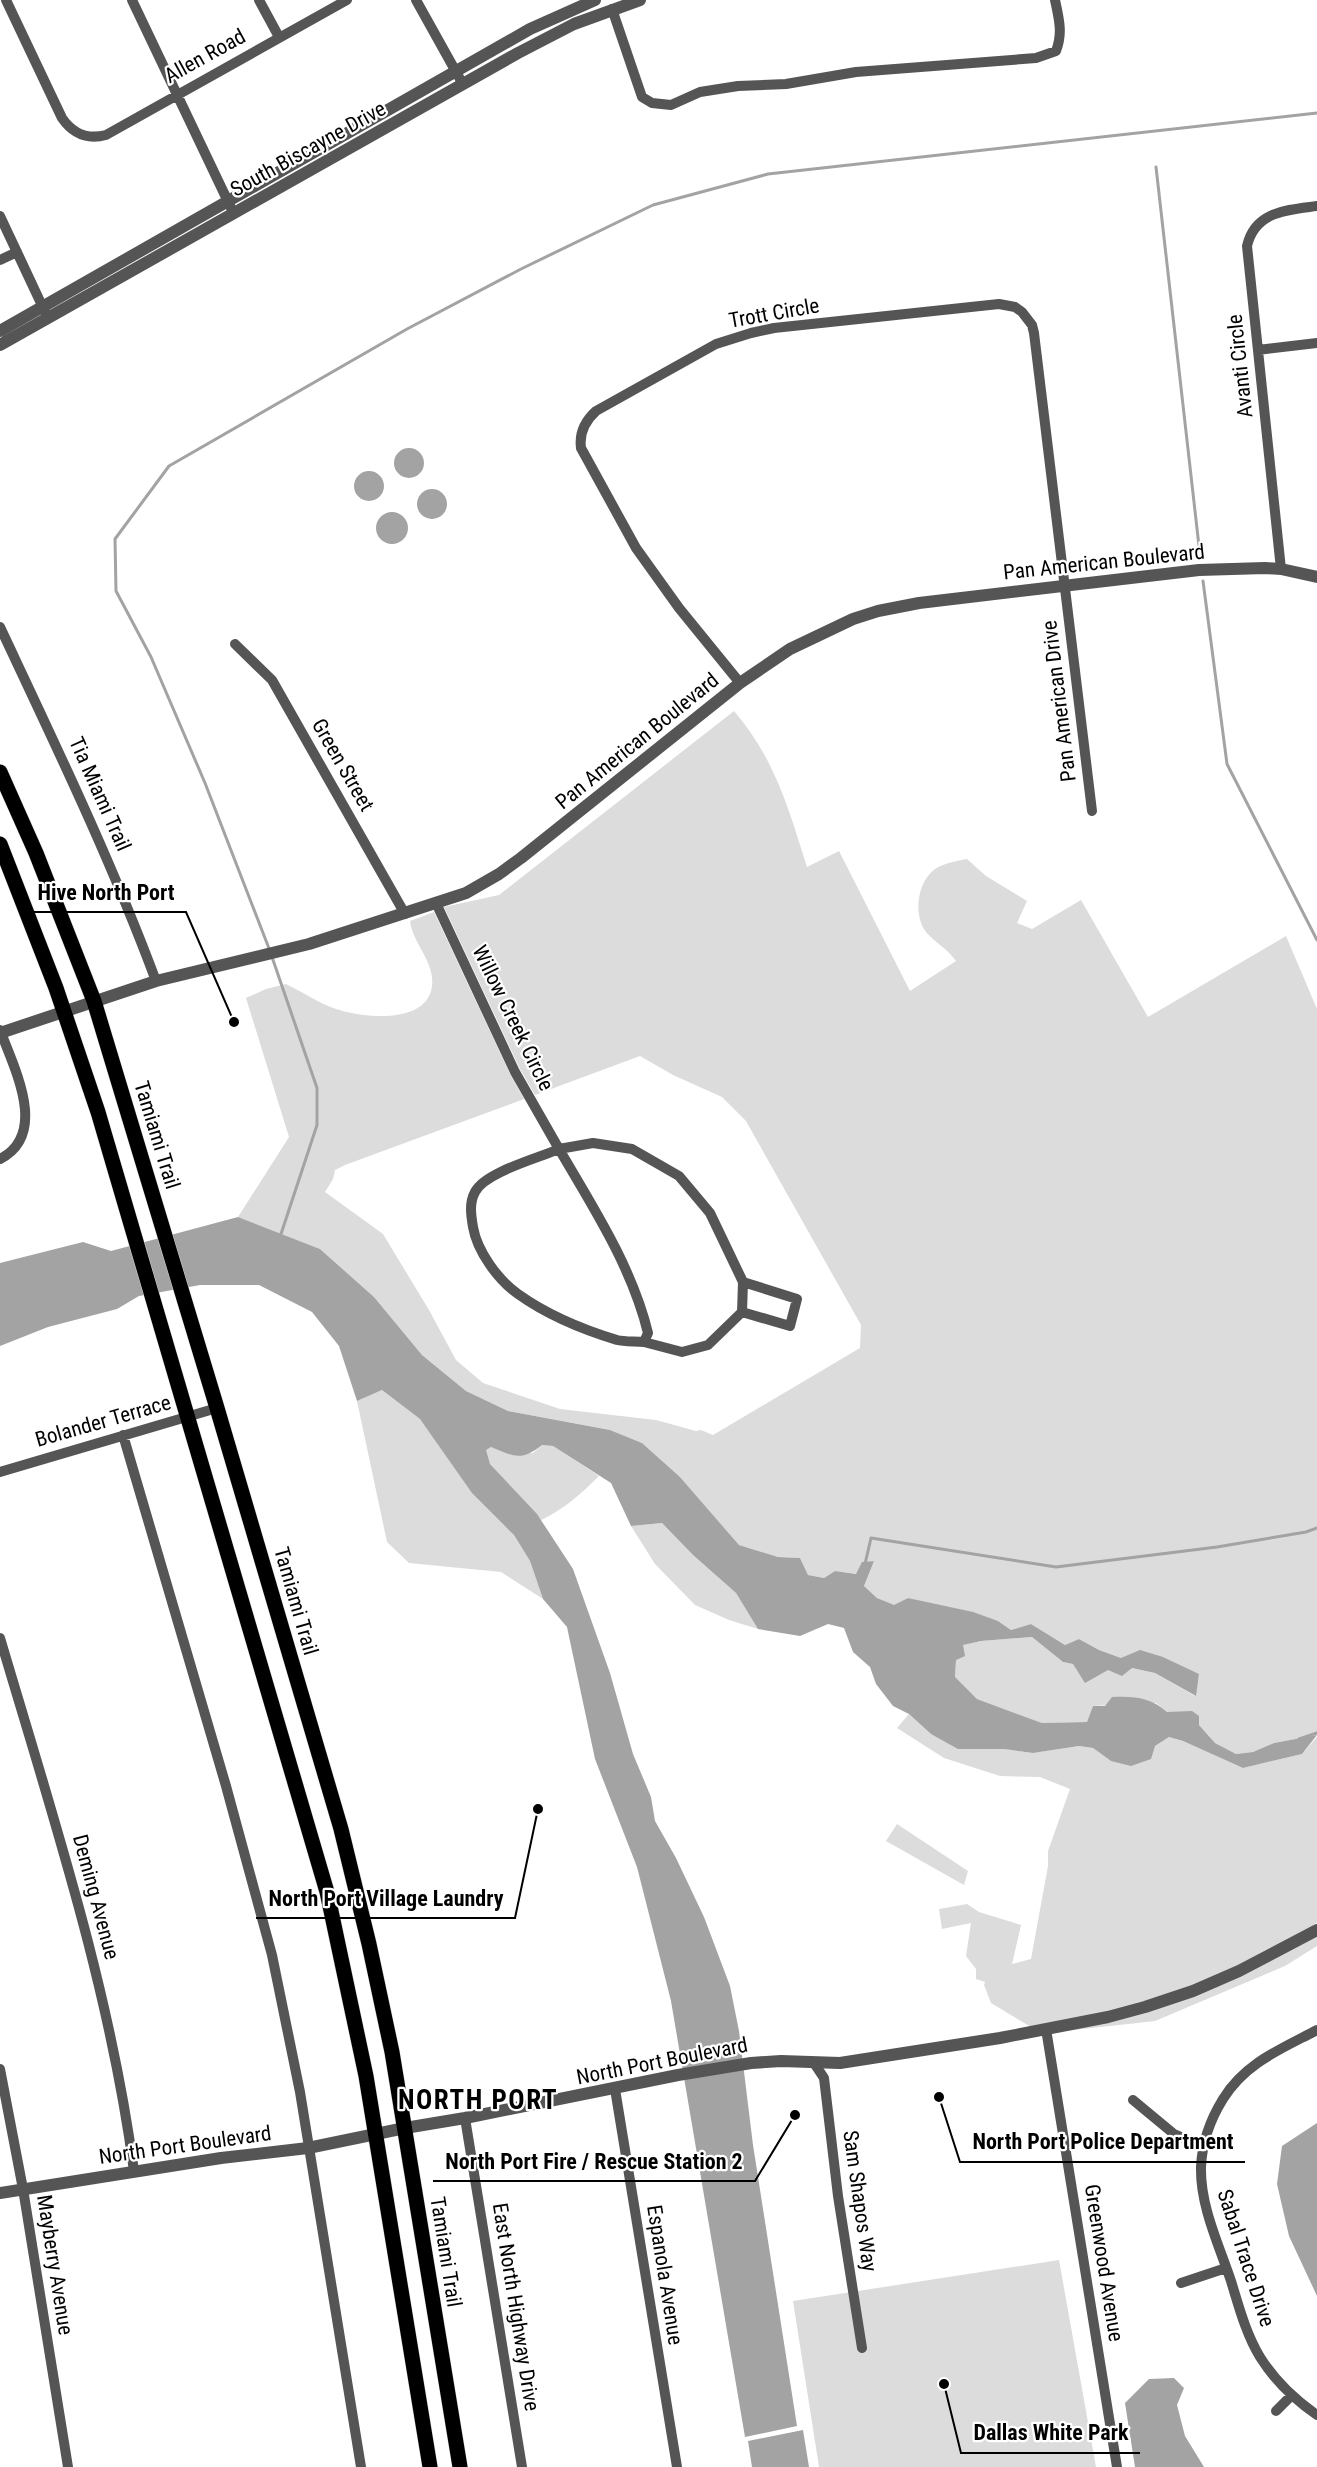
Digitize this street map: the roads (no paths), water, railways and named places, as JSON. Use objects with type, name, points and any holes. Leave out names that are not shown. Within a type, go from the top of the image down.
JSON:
[{"type":"main road","name":"Tamiami Trail","points":[[0,772],[36,853],[94,1001],[217,1408],[350,1864],[381,1996],[405,2128],[460,2467]]},
{"type":"main road","points":[[0,844],[65,1011],[189,1416],[327,1892],[354,2014],[376,2135],[430,2467]]},
{"type":"street","name":"Allen Road","points":[[6,0],[62,118],[68,126],[88,137],[105,135],[347,0]]},
{"type":"street","points":[[132,0],[231,207]]},
{"type":"street","points":[[259,0],[279,37]]},
{"type":"street","points":[[416,0],[463,85]]},
{"type":"street","name":"South Biscayne Drive","points":[[0,331],[45,312],[231,207],[530,29],[595,0]]},
{"type":"street","name":"South Biscayne Drive","points":[[231,207],[463,85],[556,33],[612,9],[640,0]]},
{"type":"street","points":[[612,9],[642,97],[652,103],[670,105],[700,92],[738,86],[786,84],[856,72],[1036,58],[1056,51],[1060,40],[1061,24],[1055,0]]},
{"type":"street","name":"Avanti Circle","points":[[1281,569],[1247,255],[1248,241],[1253,231],[1266,217],[1276,212],[1317,206]]},
{"type":"street","points":[[0,216],[45,312]]},
{"type":"street","points":[[0,260],[17,252]]},
{"type":"street","name":"Trott Circle","points":[[740,682],[679,608],[636,548],[585,459],[581,443],[584,426],[596,411],[700,352],[731,339],[774,328],[960,307],[1005,304],[1022,312],[1032,325],[1034,333],[1064,585]]},
{"type":"street","name":"South Biscayne Drive","points":[[0,345],[45,312]]},
{"type":"street","points":[[1258,350],[1317,344]]},
{"type":"street","name":"Pan American Boulevard","points":[[0,1032],[156,981],[255,958],[405,914],[466,893],[499,874],[740,682],[790,649],[822,632],[878,611],[919,603],[1199,570],[1281,569],[1317,577]]},
{"type":"street","name":"Pan American Drive","points":[[1064,585],[1092,811]]},
{"type":"street","name":"Tia Miami Trail","points":[[0,627],[105,852],[156,981]]},
{"type":"street","name":"Green Street","points":[[236,644],[272,680],[405,914]]},
{"type":"street","name":"Willow Creek Circle","points":[[436,903],[515,1072],[617,1252],[643,1309],[648,1333],[644,1342]]},
{"type":"street","points":[[0,1032],[24,1103],[26,1121],[17,1147],[0,1160]]},
{"type":"street","points":[[593,1143],[632,1149],[679,1176],[711,1213],[742,1282],[742,1312],[708,1345],[682,1352],[644,1342],[619,1341],[561,1317],[516,1293],[486,1261],[474,1234],[470,1210],[475,1191],[487,1180],[516,1165],[559,1149],[593,1143]]},
{"type":"street","points":[[742,1282],[797,1299],[790,1326],[742,1312]]},
{"type":"street","name":"Bolander Terrace","points":[[0,1472],[217,1408]]},
{"type":"street","points":[[123,1435],[255,1887],[286,2020],[361,2467]]},
{"type":"street","name":"Deming Avenue","points":[[0,1638],[90,1945],[119,2072],[134,2171]]},
{"type":"street","name":"North Port Boulevard","points":[[0,2193],[134,2171],[308,2148],[615,2090],[678,2075],[751,2063],[782,2061],[840,2063],[1046,2029],[1145,2007],[1193,1991],[1249,1966],[1317,1930]]},
{"type":"street","name":"Greenwood Avenue","points":[[1046,2029],[1118,2467]]},
{"type":"street","name":"Sabal Trace Drive","points":[[1317,2030],[1266,2057],[1241,2075],[1217,2109],[1203,2146],[1201,2168],[1205,2202],[1252,2342],[1268,2368],[1291,2396],[1317,2415]]},
{"type":"street","name":"Sam Shapos Way","points":[[814,2063],[824,2078],[838,2196],[862,2348]]},
{"type":"street","name":"Mayberry Avenue","points":[[0,2069],[23,2189],[68,2467]]},
{"type":"street","name":"Espanola Avenue","points":[[615,2090],[677,2467]]},
{"type":"street","points":[[1133,2100],[1174,2134],[1203,2146]]},
{"type":"street","name":"East North Highway Drive","points":[[465,2118],[522,2467]]},
{"type":"street","points":[[1181,2283],[1226,2268]]},
{"type":"street","points":[[1276,2411],[1291,2396]]},
{"type":"waterway","points":[[270,951],[205,783],[151,657],[116,591],[115,539],[169,466],[407,329],[521,269],[653,205],[768,174],[1317,113]]},
{"type":"waterway","points":[[1156,167],[1200,555]]},
{"type":"waterway","points":[[1203,581],[1227,764],[1317,940]]},
{"type":"waterway","points":[[272,957],[317,1088],[317,1125],[280,1237]]},
{"type":"waterway","points":[[865,1564],[871,1538],[1056,1567],[1217,1547],[1306,1532],[1317,1528]]},
{"type":"waterway","points":[[1299,1739],[1317,1733]]},
{"type":"place","name":"Hive North Port","points":[[234,1022]]},
{"type":"place","name":"North Port Village Laundry","points":[[538,1809]]},
{"type":"place","name":"North Port Police Department","points":[[939,2097]]},
{"type":"place","name":"North Port Fire / Rescue Station 2","points":[[795,2115]]},
{"type":"place","name":"Dallas White Park","points":[[944,2384]]},
{"type":"district","name":"NORTH PORT","points":[[478,2100]]}]
